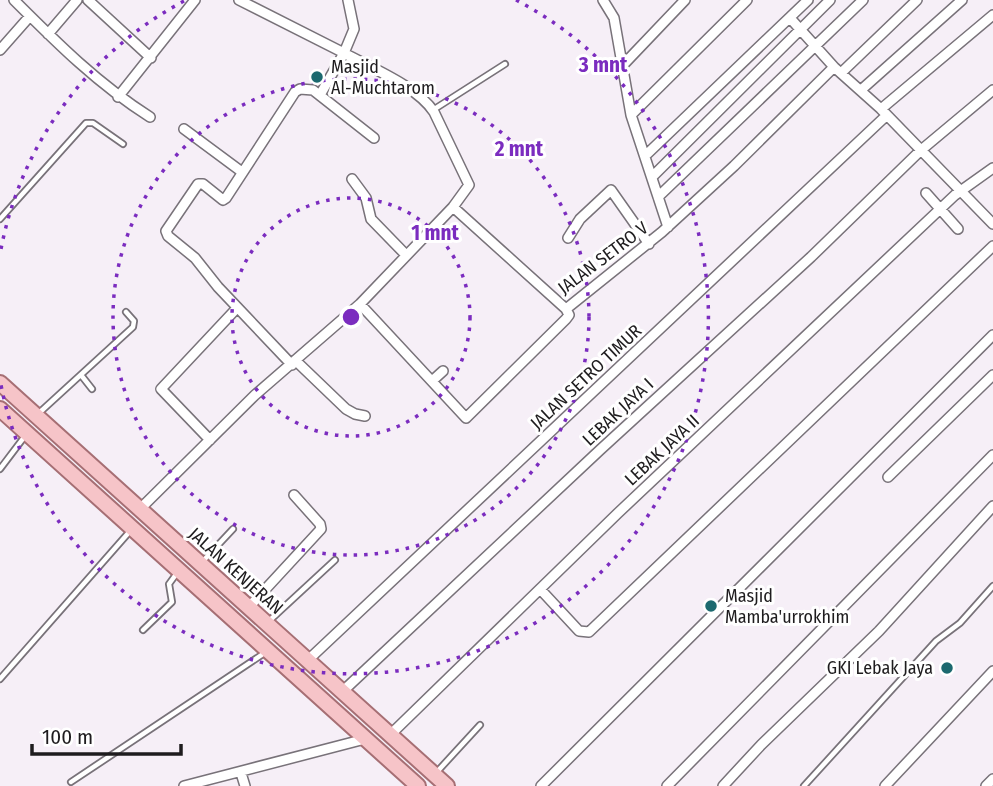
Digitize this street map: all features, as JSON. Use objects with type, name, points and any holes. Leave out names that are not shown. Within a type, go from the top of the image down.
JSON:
[{"type":"main road","name":"JALAN KENJERAN","points":[[0,383],[447,786]]},
{"type":"main road","points":[[1,411],[418,786]]},
{"type":"main road","points":[[48,452],[56,446],[59,437]]},
{"type":"main road","points":[[71,474],[74,466],[83,459]]},
{"type":"street","points":[[14,0],[78,64],[118,97],[150,117]]},
{"type":"street","points":[[48,34],[77,0]]},
{"type":"street","points":[[88,0],[151,58]]},
{"type":"street","points":[[118,97],[195,0]]},
{"type":"street","points":[[139,510],[255,395],[360,304],[453,207],[469,181],[428,103],[344,53],[239,0]]},
{"type":"street","points":[[320,95],[344,53],[354,29],[348,0]]},
{"type":"street","points":[[603,0],[614,19],[631,116],[668,227]]},
{"type":"street","points":[[624,64],[685,0]]},
{"type":"street","points":[[631,116],[747,0]]},
{"type":"street","points":[[646,156],[808,0]]},
{"type":"street","points":[[652,177],[830,0]]},
{"type":"street","points":[[658,197],[863,0]]},
{"type":"street","name":"JALAN SETRO V","points":[[453,207],[566,310],[649,244],[917,0]]},
{"type":"street","points":[[861,90],[961,0]]},
{"type":"street","name":"JALAN SETRO TIMUR","points":[[307,661],[884,112],[993,15]]},
{"type":"street","points":[[0,50],[30,16]]},
{"type":"street","points":[[790,18],[838,70],[884,112],[917,154],[993,224]]},
{"type":"street","points":[[365,416],[346,409],[294,363],[237,308],[195,258],[166,232],[198,184],[203,184],[225,199],[295,92],[300,89],[309,89],[320,95],[374,138]]},
{"type":"street","name":"LEBAK JAYA I","points":[[343,691],[600,449],[811,257],[917,154],[993,90]]},
{"type":"street","points":[[184,129],[242,172]]},
{"type":"street","name":"LEBAK JAYA II","points":[[390,735],[618,513],[959,192],[993,168]]},
{"type":"street","points":[[352,178],[366,198],[371,219],[407,255]]},
{"type":"street","points":[[568,238],[580,219],[611,190],[649,244]]},
{"type":"street","points":[[926,192],[958,229]]},
{"type":"street","points":[[540,589],[579,631],[589,632],[993,246]]},
{"type":"street","points":[[360,304],[466,417],[566,319],[569,313],[566,310]]},
{"type":"street","points":[[210,440],[161,389],[237,308]]},
{"type":"street","points":[[541,786],[993,335]]},
{"type":"street","points":[[432,381],[443,371]]},
{"type":"street","points":[[888,477],[993,375]]},
{"type":"street","points":[[667,786],[993,455]]},
{"type":"street","points":[[248,608],[321,529],[320,524],[294,495]]},
{"type":"street","points":[[723,786],[761,745],[879,631],[993,506]]},
{"type":"street","points":[[885,786],[993,671]]},
{"type":"street","points":[[184,786],[365,739]]},
{"type":"street","points":[[241,773],[244,786]]},
{"type":"street","points":[[986,786],[993,779]]},
{"type":"lane","points":[[433,110],[505,64]]},
{"type":"lane","points":[[0,219],[86,123],[93,123],[123,144]]},
{"type":"lane","points":[[36,416],[133,327],[134,321],[126,312]]},
{"type":"lane","points":[[81,375],[92,389]]},
{"type":"lane","points":[[0,469],[27,434]]},
{"type":"lane","points":[[0,679],[132,528]]},
{"type":"lane","points":[[200,565],[233,529]]},
{"type":"lane","points":[[266,624],[335,560]]},
{"type":"lane","points":[[143,630],[172,602],[169,584],[179,570]]},
{"type":"lane","points":[[804,786],[936,641],[960,623],[993,586]]},
{"type":"lane","points":[[71,782],[268,651]]},
{"type":"lane","points":[[434,774],[480,725]]},
{"type":"place","name":"Masjid Al-Muchtarom","points":[[317,77]]},
{"type":"place","name":"Masjid Mamba'urrokhim","points":[[711,606]]},
{"type":"place","name":"GKI Lebak Jaya","points":[[947,668]]}]
